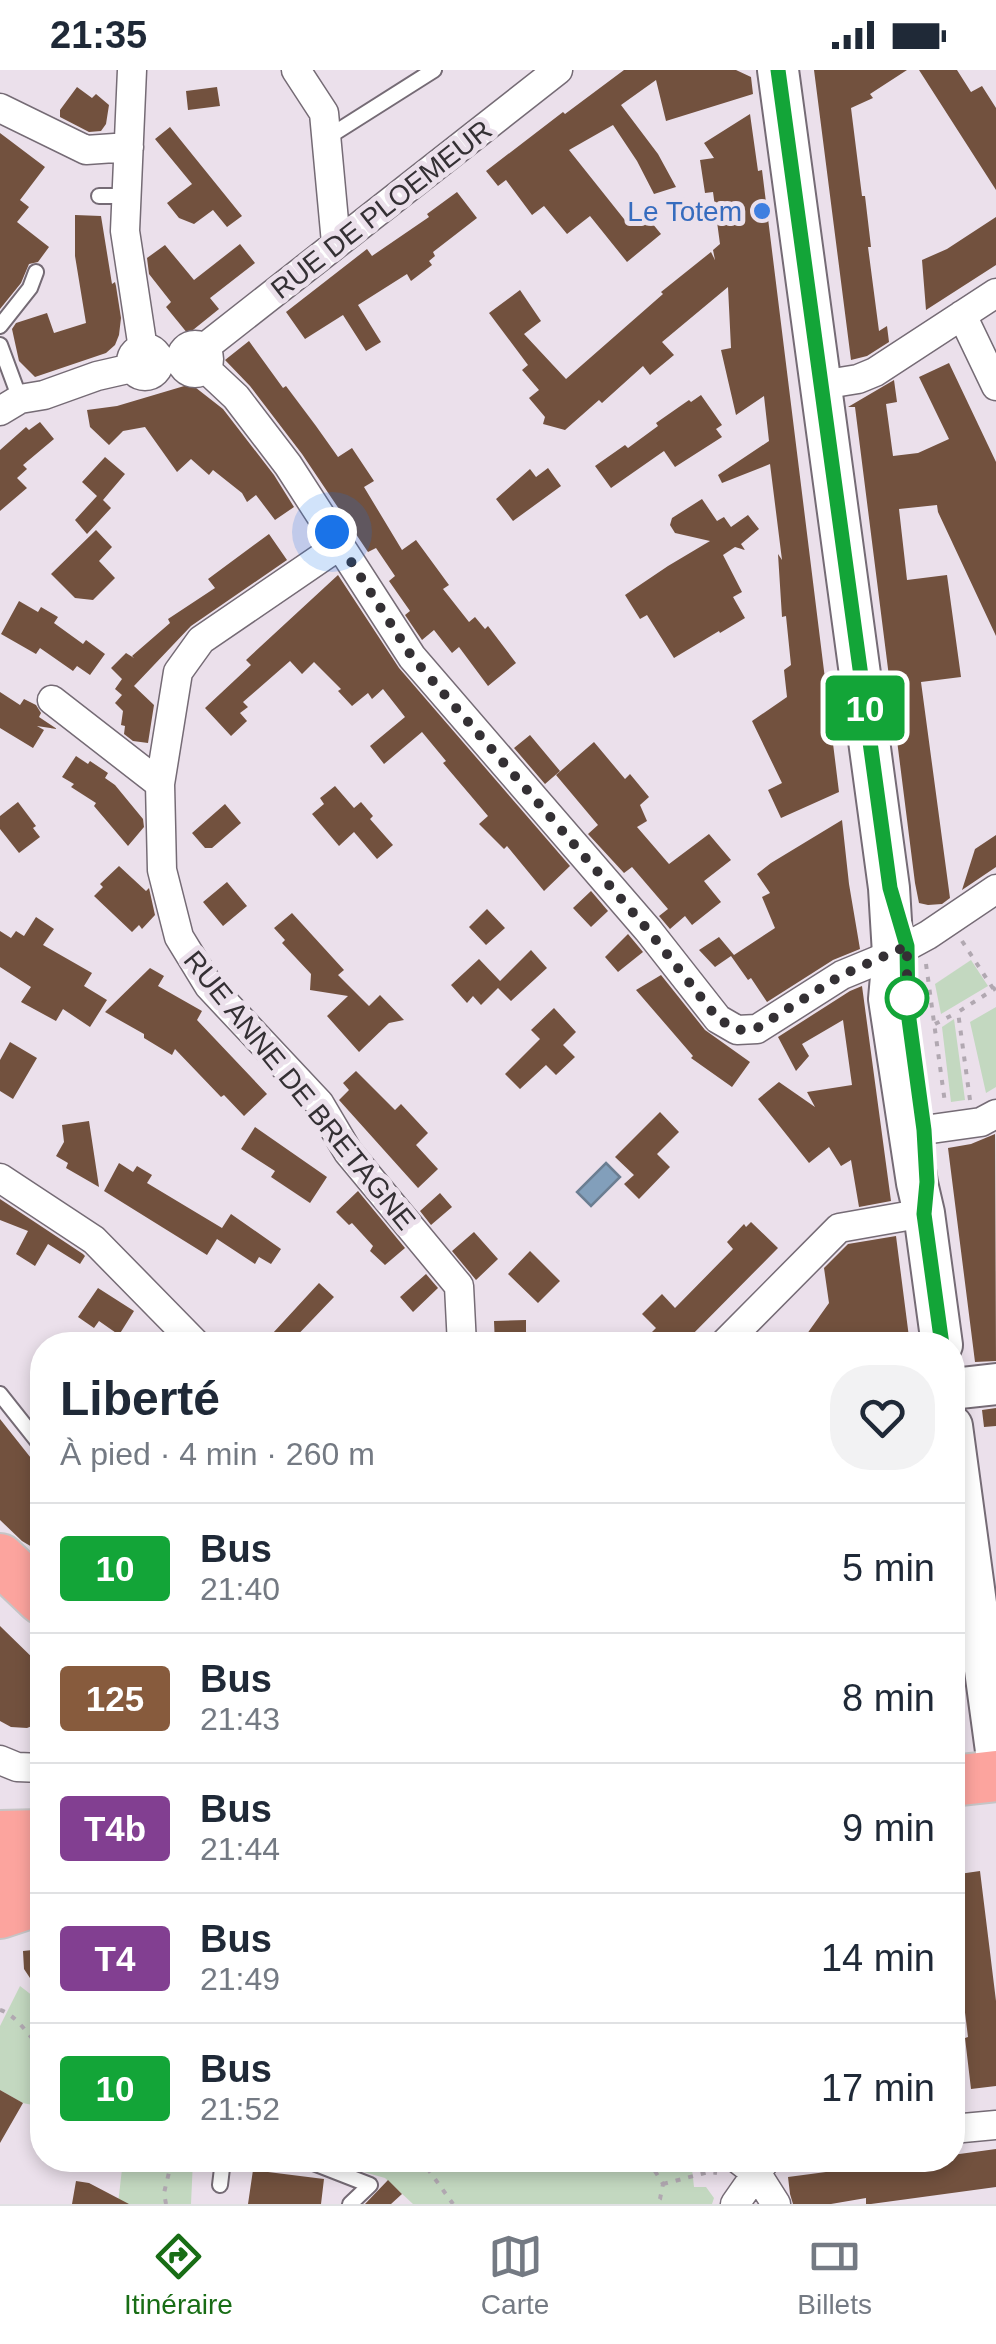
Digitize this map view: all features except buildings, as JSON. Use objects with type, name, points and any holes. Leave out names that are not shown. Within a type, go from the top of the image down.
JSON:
[{"type":"highway","points":[[0,1559],[30,1588]]},
{"type":"highway","points":[[965,1780],[996,1776]]},
{"type":"highway","points":[[965,1814],[996,1810]]},
{"type":"highway","points":[[0,1836],[30,1835]]},
{"type":"highway","points":[[0,1872],[30,1871]]},
{"type":"highway","points":[[0,1914],[30,1903]]},
{"type":"main road","points":[[778,70],[890,888],[906,947],[908,1012],[924,1130],[924,1214]]},
{"type":"main road","points":[[906,947],[889,998],[940,1332]]},
{"type":"main road","points":[[965,1388],[996,1384]]},
{"type":"main road","points":[[965,1620],[994,1726]]},
{"type":"street","points":[[132,70],[129,148],[113,196],[125,232],[142,360]]},
{"type":"street","points":[[296,70],[324,113],[336,243]]},
{"type":"street","name":"RUE DE PLOEMEUR","points":[[198,358],[336,243],[558,70]]},
{"type":"street","points":[[0,108],[86,150],[129,148]]},
{"type":"street","points":[[821,385],[858,380],[875,372],[996,293]]},
{"type":"street","points":[[962,315],[996,386]]},
{"type":"street","points":[[10,406],[142,360],[198,358],[236,397],[288,465],[412,657],[648,930],[718,1019],[738,1030],[757,1028],[842,975],[906,947],[996,888]]},
{"type":"street","name":"RUE ANNE DE BRETAGNE","points":[[340,545],[201,640],[178,672],[160,784],[162,870],[179,938],[209,986],[319,1103],[348,1152],[459,1286],[461,1332]]},
{"type":"street","points":[[52,700],[160,784]]},
{"type":"street","points":[[924,1130],[981,1122],[996,1114]]},
{"type":"street","points":[[0,1178],[94,1240],[184,1332]]},
{"type":"street","points":[[736,1332],[839,1228],[924,1214]]},
{"type":"street","points":[[0,1577],[30,1610]]},
{"type":"street","points":[[0,1760],[17,1768],[30,1768]]},
{"type":"street","points":[[965,2127],[996,2125]]},
{"type":"street","points":[[734,2204],[750,2172]]},
{"type":"street","points":[[758,2172],[776,2204]]},
{"type":"lane","points":[[326,139],[434,70]]},
{"type":"lane","points":[[0,326],[30,288],[36,272]]},
{"type":"lane","points":[[0,344],[10,406]]},
{"type":"lane","points":[[0,1394],[30,1433]]},
{"type":"lane","points":[[220,2185],[222,2172]]},
{"type":"lane","points":[[337,2172],[370,2185],[350,2204]]},
{"type":"path","points":[[935,1025],[995,990],[962,941],[955,938]]},
{"type":"path","points":[[906,947],[926,967],[944,1107],[971,1103],[958,1012]]},
{"type":"path","points":[[0,2010],[9,2013],[30,2038]]},
{"type":"path","points":[[166,2204],[164,2192],[169,2172]]},
{"type":"path","points":[[432,2172],[452,2204]]},
{"type":"path","points":[[656,2172],[663,2184],[656,2204]]},
{"type":"path","points":[[663,2184],[709,2172]]},
{"type":"green space","points":[[971,960],[988,986],[941,1014],[935,984]]},
{"type":"green space","points":[[996,1007],[996,1087],[986,1093],[970,1022]]},
{"type":"green space","points":[[954,1019],[965,1100],[951,1102],[942,1027]]},
{"type":"green space","points":[[20,1986],[30,1994],[30,2104],[0,2090],[0,2026]]},
{"type":"green space","points":[[122,2172],[192,2172],[191,2204],[118,2204]]},
{"type":"green space","points":[[364,2172],[692,2172],[694,2187],[706,2187],[714,2198],[712,2204],[413,2204],[385,2178]]},
{"type":"water","points":[[606,1163],[620,1177],[591,1206],[577,1192]]},
{"type":"bus line","name":"10","points":[[778,70],[890,888],[907,946],[908,1012],[924,1130],[924,1214],[940,1332]]},
{"type":"place","name":"Le Totem","points":[[762,211]]},
{"type":"route","points":[[332,532],[412,657],[648,930],[718,1019],[738,1030],[757,1028],[842,975],[907,946],[907,998]]}]
